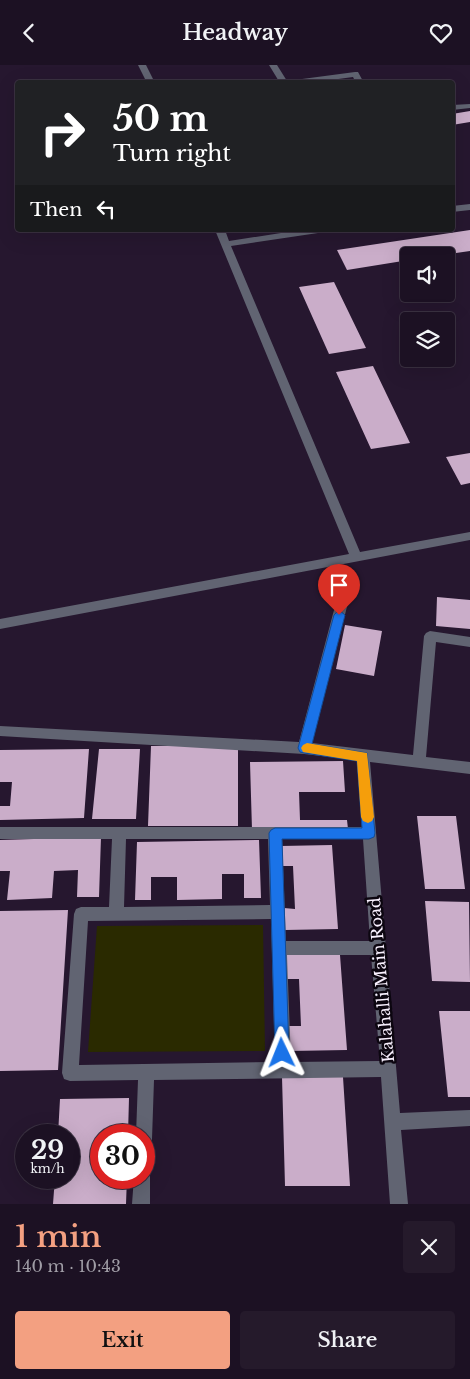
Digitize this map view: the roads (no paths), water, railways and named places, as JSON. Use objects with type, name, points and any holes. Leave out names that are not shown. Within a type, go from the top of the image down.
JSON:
[{"type":"street","points":[[142,65],[150,80]]},
{"type":"street","points":[[273,65],[284,80]]},
{"type":"street","points":[[309,80],[355,74],[358,80]]},
{"type":"street","points":[[455,108],[470,105]]},
{"type":"street","points":[[455,209],[470,207]]},
{"type":"street","points":[[221,232],[356,557]]},
{"type":"street","points":[[226,244],[305,232]]},
{"type":"street","points":[[0,624],[470,536]]},
{"type":"street","points":[[304,748],[344,595]]},
{"type":"street","points":[[418,762],[430,636],[470,643]]},
{"type":"street","points":[[0,731],[304,748],[470,768]]},
{"type":"street","name":"Kalahalli Main Road","points":[[363,756],[400,1204]]},
{"type":"street","points":[[0,833],[369,833]]},
{"type":"street","points":[[116,914],[119,833]]},
{"type":"street","points":[[275,833],[282,1071]]},
{"type":"street","points":[[278,912],[81,914],[70,1073],[388,1069]]},
{"type":"street","points":[[279,948],[378,948]]},
{"type":"street","points":[[144,1124],[146,1073]]},
{"type":"street","points":[[393,1122],[470,1118]]},
{"type":"street","points":[[141,1204],[142,1189]]}]
